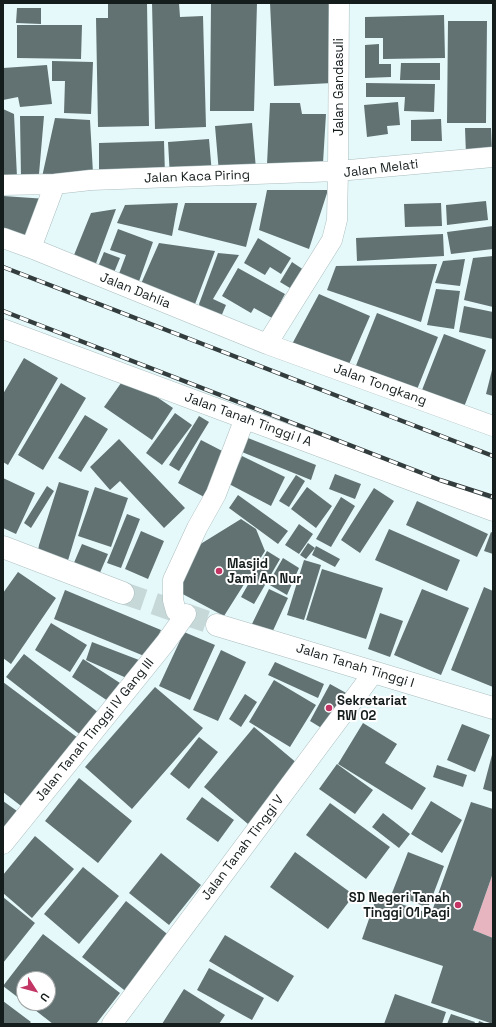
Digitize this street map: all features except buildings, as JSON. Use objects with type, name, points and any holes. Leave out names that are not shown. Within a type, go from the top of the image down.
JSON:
[{"type":"street","name":"Jalan Gandasuli","points":[[338,171],[339,3]]},
{"type":"street","name":"Jalan Melati","points":[[266,344],[332,240],[336,220],[338,171],[493,157]]},
{"type":"street","name":"Jalan Kaca Piring","points":[[3,185],[55,184],[91,180],[338,171]]},
{"type":"street","points":[[34,240],[55,184]]},
{"type":"street","name":"Jalan Dahlia","points":[[3,238],[266,344]]},
{"type":"street","name":"Jalan Tanah Tinggi I A","points":[[3,329],[493,510]]},
{"type":"street","name":"Jalan Tongkang","points":[[266,344],[493,426]]},
{"type":"street","name":"Jalan Tanah Tinggi IV Gang III","points":[[3,844],[166,642],[181,613],[173,600],[173,580],[216,494],[245,418]]},
{"type":"street","points":[[3,547],[123,593]]},
{"type":"street","name":"Jalan Tanah Tinggi I","points":[[217,625],[493,708]]},
{"type":"street","name":"Jalan Tanah Tinggi V","points":[[112,1024],[374,672]]},
{"type":"shaded area","points":[[493,873],[493,938],[473,930]]},
{"type":"tunnel","points":[[123,593],[217,625]]},
{"type":"railway","points":[[3,267],[493,456]]},
{"type":"railway","points":[[3,311],[440,480],[493,497]]},
{"type":"place","name":"Masjid Jami An Nur","points":[[219,571]]},
{"type":"place","name":"Sekretariat RW 02","points":[[329,708]]},
{"type":"place","name":"SD Negeri Tanah Tinggi 01 Pagi","points":[[458,905]]}]
